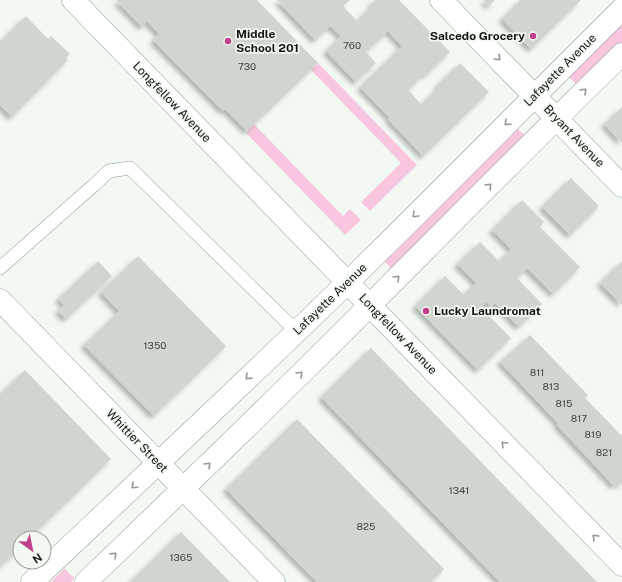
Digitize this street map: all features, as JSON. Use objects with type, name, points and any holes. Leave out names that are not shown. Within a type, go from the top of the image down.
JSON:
[{"type":"street","name":"Longfellow Avenue","points":[[73,0],[622,565]]},
{"type":"street","name":"Bryant Avenue","points":[[441,0],[622,186]]},
{"type":"street","name":"Lafayette Avenue","points":[[32,582],[296,332],[622,9]]},
{"type":"street","points":[[86,582],[370,306],[556,118],[622,54]]},
{"type":"street","name":"Whittier Street","points":[[0,300],[274,582]]},
{"type":"lane","points":[[0,268],[109,171],[130,168],[296,332]]},
{"type":"shaded area","points":[[622,24],[622,46],[579,87],[568,76]]},
{"type":"shaded area","points":[[318,63],[417,165],[370,211],[361,202],[401,163],[311,70]]},
{"type":"shaded area","points":[[254,124],[343,216],[350,209],[361,220],[345,235],[246,133]]},
{"type":"shaded area","points":[[517,128],[527,138],[392,269],[382,259]]},
{"type":"shaded area","points":[[64,569],[74,578],[71,582],[51,582]]},
{"type":"building","points":[[116,0],[257,0],[318,63],[247,131],[225,109],[223,111],[153,40],[159,34],[147,21],[142,27]]},
{"type":"building","points":[[277,0],[350,0],[343,6],[357,21],[372,6],[371,4],[375,0],[399,0],[450,52],[408,90],[421,104],[438,88],[437,86],[460,63],[489,92],[423,156],[388,119],[390,118],[360,87],[402,46],[388,31],[366,52],[376,63],[356,82],[326,51],[341,36],[330,26],[315,40]]},
{"type":"building","points":[[483,0],[495,0],[489,6]]},
{"type":"building","points":[[520,0],[581,0],[531,49],[502,19]]},
{"type":"building","points":[[26,16],[48,39],[51,36],[70,54],[66,58],[68,60],[12,117],[0,105],[0,42]]},
{"type":"building","points":[[622,107],[622,143],[604,124]]},
{"type":"building","points":[[571,178],[599,206],[570,235],[542,207]]},
{"type":"building","points":[[522,200],[544,222],[540,227],[580,267],[553,294],[527,268],[517,278],[542,304],[519,327],[495,303],[491,307],[486,302],[480,307],[511,338],[478,370],[415,306],[445,276],[464,295],[476,283],[457,264],[480,242],[499,261],[511,249],[492,230]]},
{"type":"building","points":[[138,256],[226,346],[154,416],[84,345],[119,311],[101,292]]},
{"type":"building","points":[[98,261],[112,276],[66,319],[58,311],[64,305],[58,299]]},
{"type":"building","points":[[622,261],[622,305],[600,283]]},
{"type":"building","points":[[530,335],[588,395],[585,398],[622,436],[622,486],[618,482],[614,486],[557,425],[558,423],[500,362]]},
{"type":"building","points":[[371,348],[597,582],[500,582],[321,397]]},
{"type":"building","points":[[25,370],[111,459],[38,530],[12,530],[12,556],[0,567],[0,394]]},
{"type":"building","points":[[297,419],[444,569],[431,582],[317,582],[226,489]]},
{"type":"building","points":[[181,532],[230,582],[130,582]]},
{"type":"place","name":"Salcedo Grocery","points":[[533,36]]},
{"type":"place","name":"Middle School 201","points":[[228,41]]},
{"type":"place","name":"Lucky Laundromat","points":[[426,311]]}]
